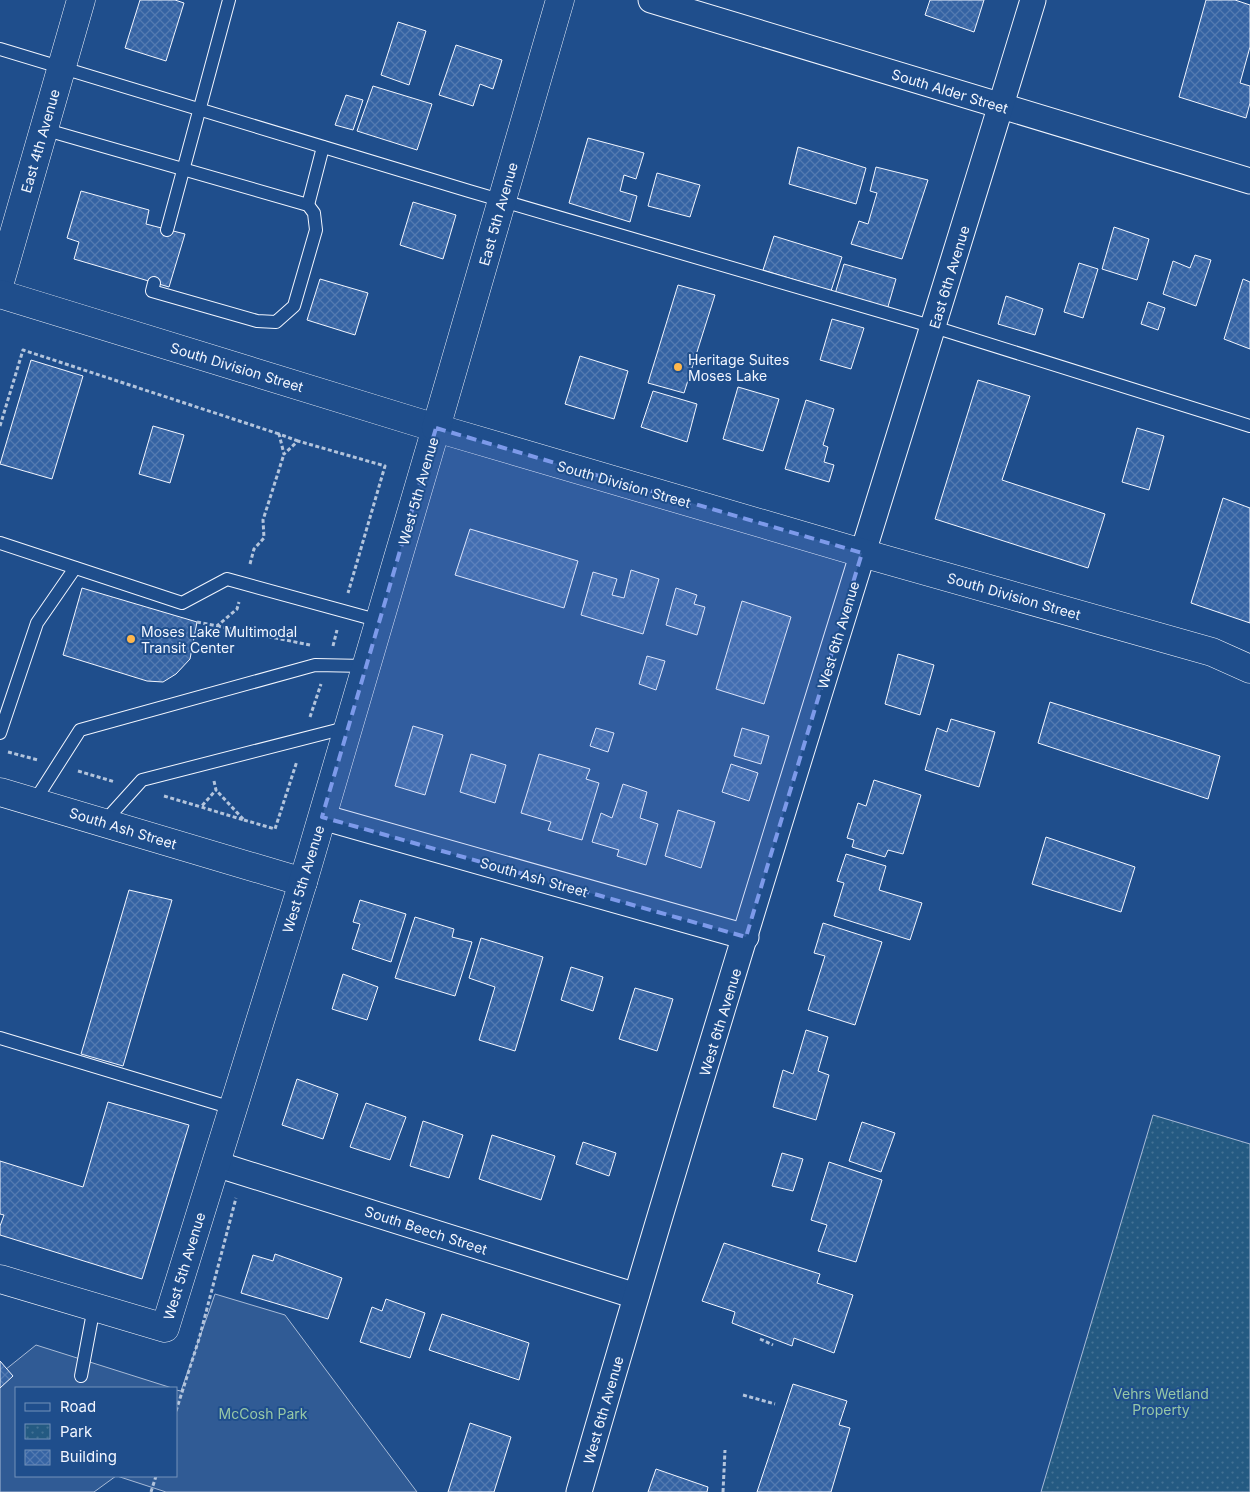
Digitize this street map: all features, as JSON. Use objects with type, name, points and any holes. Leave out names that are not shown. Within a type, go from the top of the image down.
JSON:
[{"type":"main road","name":"East 4th Avenue","points":[[0,282],[81,0]]},
{"type":"main road","name":"East 5th Avenue","points":[[436,428],[560,0]]},
{"type":"main road","name":"South Division Street","points":[[0,294],[436,428],[862,553],[1212,652],[1250,669]]},
{"type":"main road","name":"West 5th Avenue","points":[[94,1307],[165,1328],[303,882],[436,428]]},
{"type":"main road","name":"South Ash Street","points":[[0,792],[303,882]]},
{"type":"main road","points":[[0,1279],[94,1307]]},
{"type":"street","name":"South Alder Street","points":[[651,0],[1250,181]]},
{"type":"street","name":"East 6th Avenue","points":[[862,553],[934,327],[1033,0]]},
{"type":"street","name":"West 6th Avenue","points":[[579,1492],[636,1296],[862,553]]},
{"type":"street","name":"South Ash Street","points":[[322,817],[746,937]]},
{"type":"street","name":"South Beech Street","points":[[216,1164],[636,1296]]},
{"type":"lane","points":[[167,230],[229,0]]},
{"type":"lane","points":[[0,49],[501,201],[934,327],[1250,426]]},
{"type":"lane","points":[[43,129],[308,205],[314,213],[316,230],[294,306],[276,322],[257,322],[152,291],[154,282]]},
{"type":"lane","points":[[308,205],[324,147]]},
{"type":"lane","points":[[0,544],[182,603],[227,579],[380,621]]},
{"type":"lane","points":[[0,733],[37,623],[75,568]]},
{"type":"lane","points":[[34,802],[80,730],[315,665],[366,666]]},
{"type":"lane","points":[[104,822],[142,780],[349,727]]},
{"type":"lane","points":[[0,1038],[232,1108]]},
{"type":"lane","points":[[81,1376],[94,1307]]},
{"type":"path","points":[[0,426],[23,350],[298,441],[385,466],[332,649],[275,829],[0,750]]},
{"type":"path","points":[[217,626],[237,609],[254,549],[264,538],[263,520],[284,454],[280,434]]},
{"type":"path","points":[[284,454],[298,441]]},
{"type":"path","points":[[197,622],[332,649]]},
{"type":"path","points":[[209,763],[216,790],[244,820]]},
{"type":"path","points":[[201,807],[216,790]]},
{"type":"path","points":[[178,1405],[199,1339],[236,1198]]},
{"type":"path","points":[[760,1339],[773,1345]]},
{"type":"path","points":[[742,1395],[775,1404]]},
{"type":"path","points":[[723,1492],[725,1450]]},
{"type":"path","points":[[151,1492],[156,1477]]},
{"type":"highlighted area","points":[[436,428],[862,553],[746,937],[322,817]]},
{"type":"green space","name":"Vehrs Wetland Property","points":[[1153,1115],[1250,1144],[1250,1492],[1041,1492]]},
{"type":"shaded area","name":"McCosh Park","points":[[215,1294],[285,1315],[417,1492],[166,1492],[120,1477],[178,1477],[178,1390],[181,1391]]},
{"type":"shaded area","points":[[36,1345],[169,1387],[15,1387],[15,1477],[115,1477],[94,1492],[0,1492],[0,1374]]},
{"type":"building","points":[[140,0],[175,0],[184,3],[166,61],[125,48]]},
{"type":"building","points":[[930,0],[984,0],[974,32],[925,15]]},
{"type":"building","points":[[1206,0],[1235,0],[1250,5],[1250,47],[1240,83],[1250,86],[1250,103],[1246,118],[1179,97]]},
{"type":"building","points":[[398,22],[426,31],[409,85],[381,75]]},
{"type":"building","points":[[456,45],[502,60],[493,89],[480,84],[473,106],[439,95]]},
{"type":"building","points":[[373,86],[432,104],[417,150],[357,131]]},
{"type":"building","points":[[346,95],[363,100],[353,130],[335,125]]},
{"type":"building","points":[[588,138],[644,153],[636,179],[624,175],[620,191],[637,196],[630,222],[569,203]]},
{"type":"building","points":[[798,147],[866,168],[856,204],[789,184]]},
{"type":"building","points":[[876,167],[928,180],[902,259],[851,244],[859,221],[868,224],[877,193],[870,191]]},
{"type":"building","points":[[657,173],[700,185],[690,217],[648,206]]},
{"type":"building","points":[[81,191],[149,210],[146,224],[185,234],[169,287],[74,259],[79,242],[67,238]]},
{"type":"building","points":[[413,202],[456,215],[443,259],[400,245]]},
{"type":"building","points":[[1114,227],[1149,239],[1137,280],[1102,269]]},
{"type":"building","points":[[774,236],[842,257],[831,291],[763,270]]},
{"type":"building","points":[[1195,255],[1211,260],[1196,306],[1163,294],[1173,261],[1190,268]]},
{"type":"building","points":[[1079,263],[1098,269],[1083,318],[1064,312]]},
{"type":"building","points":[[844,264],[896,279],[887,310],[835,294]]},
{"type":"building","points":[[320,279],[368,293],[355,335],[307,320]]},
{"type":"building","points":[[1243,279],[1250,282],[1250,349],[1224,339]]},
{"type":"building","points":[[678,285],[715,295],[684,393],[648,383]]},
{"type":"building","points":[[1006,296],[1043,309],[1035,335],[998,324]]},
{"type":"building","points":[[1148,302],[1165,308],[1158,330],[1141,324]]},
{"type":"building","points":[[832,319],[864,328],[851,369],[820,360]]},
{"type":"building","points":[[580,356],[628,371],[614,419],[565,404]]},
{"type":"building","points":[[31,360],[83,376],[52,479],[0,464]]},
{"type":"building","points":[[978,380],[1030,396],[1002,480],[1105,514],[1088,568],[935,519]]},
{"type":"building","points":[[738,387],[779,399],[763,451],[723,439]]},
{"type":"building","points":[[653,391],[697,404],[687,442],[641,427]]},
{"type":"building","points":[[806,400],[834,409],[823,445],[828,447],[824,462],[834,465],[829,482],[785,469]]},
{"type":"building","points":[[153,426],[184,435],[170,483],[139,474]]},
{"type":"building","points":[[1137,428],[1164,436],[1149,490],[1122,482]]},
{"type":"building","points":[[1223,498],[1250,508],[1250,623],[1191,603]]},
{"type":"building","points":[[470,529],[578,561],[564,608],[455,575]]},
{"type":"building","points":[[631,570],[659,579],[643,634],[581,615],[593,572],[617,579],[612,595],[624,598]]},
{"type":"building","name":"Moses Lake Multimodal Transit Center","points":[[82,588],[197,622],[190,659],[176,674],[163,682],[147,681],[63,655]]},
{"type":"building","points":[[676,588],[697,595],[694,604],[705,607],[697,635],[666,625]]},
{"type":"building","points":[[742,601],[791,617],[764,704],[716,689]]},
{"type":"building","points":[[898,654],[934,665],[920,715],[885,704]]},
{"type":"building","points":[[647,656],[665,661],[656,690],[639,684]]},
{"type":"building","points":[[1050,702],[1220,756],[1208,799],[1038,743]]},
{"type":"building","points":[[951,719],[995,732],[979,787],[925,770],[937,728],[947,732]]},
{"type":"building","points":[[413,726],[443,735],[425,795],[395,786]]},
{"type":"building","points":[[596,728],[614,733],[608,752],[590,746]]},
{"type":"building","points":[[742,728],[769,736],[761,764],[734,756]]},
{"type":"building","points":[[471,754],[506,765],[495,803],[460,792]]},
{"type":"building","points":[[539,754],[590,769],[586,779],[599,783],[582,840],[548,830],[551,822],[521,813]]},
{"type":"building","points":[[731,764],[758,773],[749,801],[722,792]]},
{"type":"building","points":[[874,780],[921,795],[903,854],[888,850],[885,857],[852,847],[854,840],[847,838],[858,803],[866,806]]},
{"type":"building","points":[[623,784],[647,792],[640,818],[658,824],[646,865],[617,856],[619,850],[592,842],[601,813],[612,818]]},
{"type":"building","points":[[678,810],[715,822],[701,868],[665,856]]},
{"type":"building","points":[[1046,837],[1135,867],[1121,912],[1032,884]]},
{"type":"building","points":[[846,854],[886,866],[879,890],[922,903],[910,940],[834,916],[844,883],[837,881]]},
{"type":"building","points":[[129,890],[172,900],[123,1066],[81,1054]]},
{"type":"building","points":[[360,900],[406,914],[391,962],[352,949],[360,924],[353,922]]},
{"type":"building","points":[[415,917],[454,929],[452,937],[472,942],[455,996],[395,978]]},
{"type":"building","points":[[823,923],[882,942],[855,1025],[808,1010],[825,956],[814,953]]},
{"type":"building","points":[[481,938],[543,957],[515,1051],[479,1040],[495,987],[469,978]]},
{"type":"building","points":[[571,967],[603,977],[593,1011],[561,1000]]},
{"type":"building","points":[[343,974],[378,987],[367,1020],[332,1009]]},
{"type":"building","points":[[635,988],[673,999],[657,1051],[619,1039]]},
{"type":"building","points":[[806,1030],[828,1037],[818,1071],[829,1075],[816,1120],[773,1107],[783,1070],[793,1074]]},
{"type":"building","points":[[297,1079],[338,1094],[323,1139],[282,1125]]},
{"type":"building","points":[[108,1102],[189,1125],[142,1279],[0,1235],[0,1226],[4,1215],[0,1214],[0,1161],[83,1187]]},
{"type":"building","points":[[366,1103],[406,1117],[390,1160],[350,1147]]},
{"type":"building","points":[[423,1121],[463,1135],[449,1178],[410,1166]]},
{"type":"building","points":[[862,1122],[895,1133],[881,1172],[849,1161]]},
{"type":"building","points":[[492,1135],[555,1156],[541,1200],[479,1179]]},
{"type":"building","points":[[583,1142],[616,1153],[609,1176],[576,1164]]},
{"type":"building","points":[[782,1153],[803,1159],[793,1191],[772,1186]]},
{"type":"building","points":[[829,1162],[882,1180],[856,1262],[818,1251],[827,1225],[811,1220]]},
{"type":"building","points":[[724,1243],[820,1274],[817,1283],[853,1295],[834,1353],[794,1338],[792,1346],[732,1323],[735,1312],[702,1301]]},
{"type":"building","points":[[275,1254],[342,1278],[328,1319],[241,1293],[253,1255],[273,1261]]},
{"type":"building","points":[[386,1299],[425,1313],[410,1358],[360,1342],[372,1307],[382,1311]]},
{"type":"building","points":[[442,1314],[529,1343],[519,1380],[429,1350]]},
{"type":"building","points":[[0,1361],[13,1376],[0,1388]]},
{"type":"building","points":[[793,1384],[847,1401],[839,1425],[850,1428],[831,1492],[757,1492]]},
{"type":"building","points":[[470,1423],[511,1437],[494,1492],[448,1492]]},
{"type":"building","points":[[656,1469],[708,1487],[707,1492],[648,1492]]},
{"type":"place","name":"Heritage Suites Moses Lake","points":[[678,367]]},
{"type":"place","name":"Moses Lake Multimodal Transit Center","points":[[131,639]]}]
